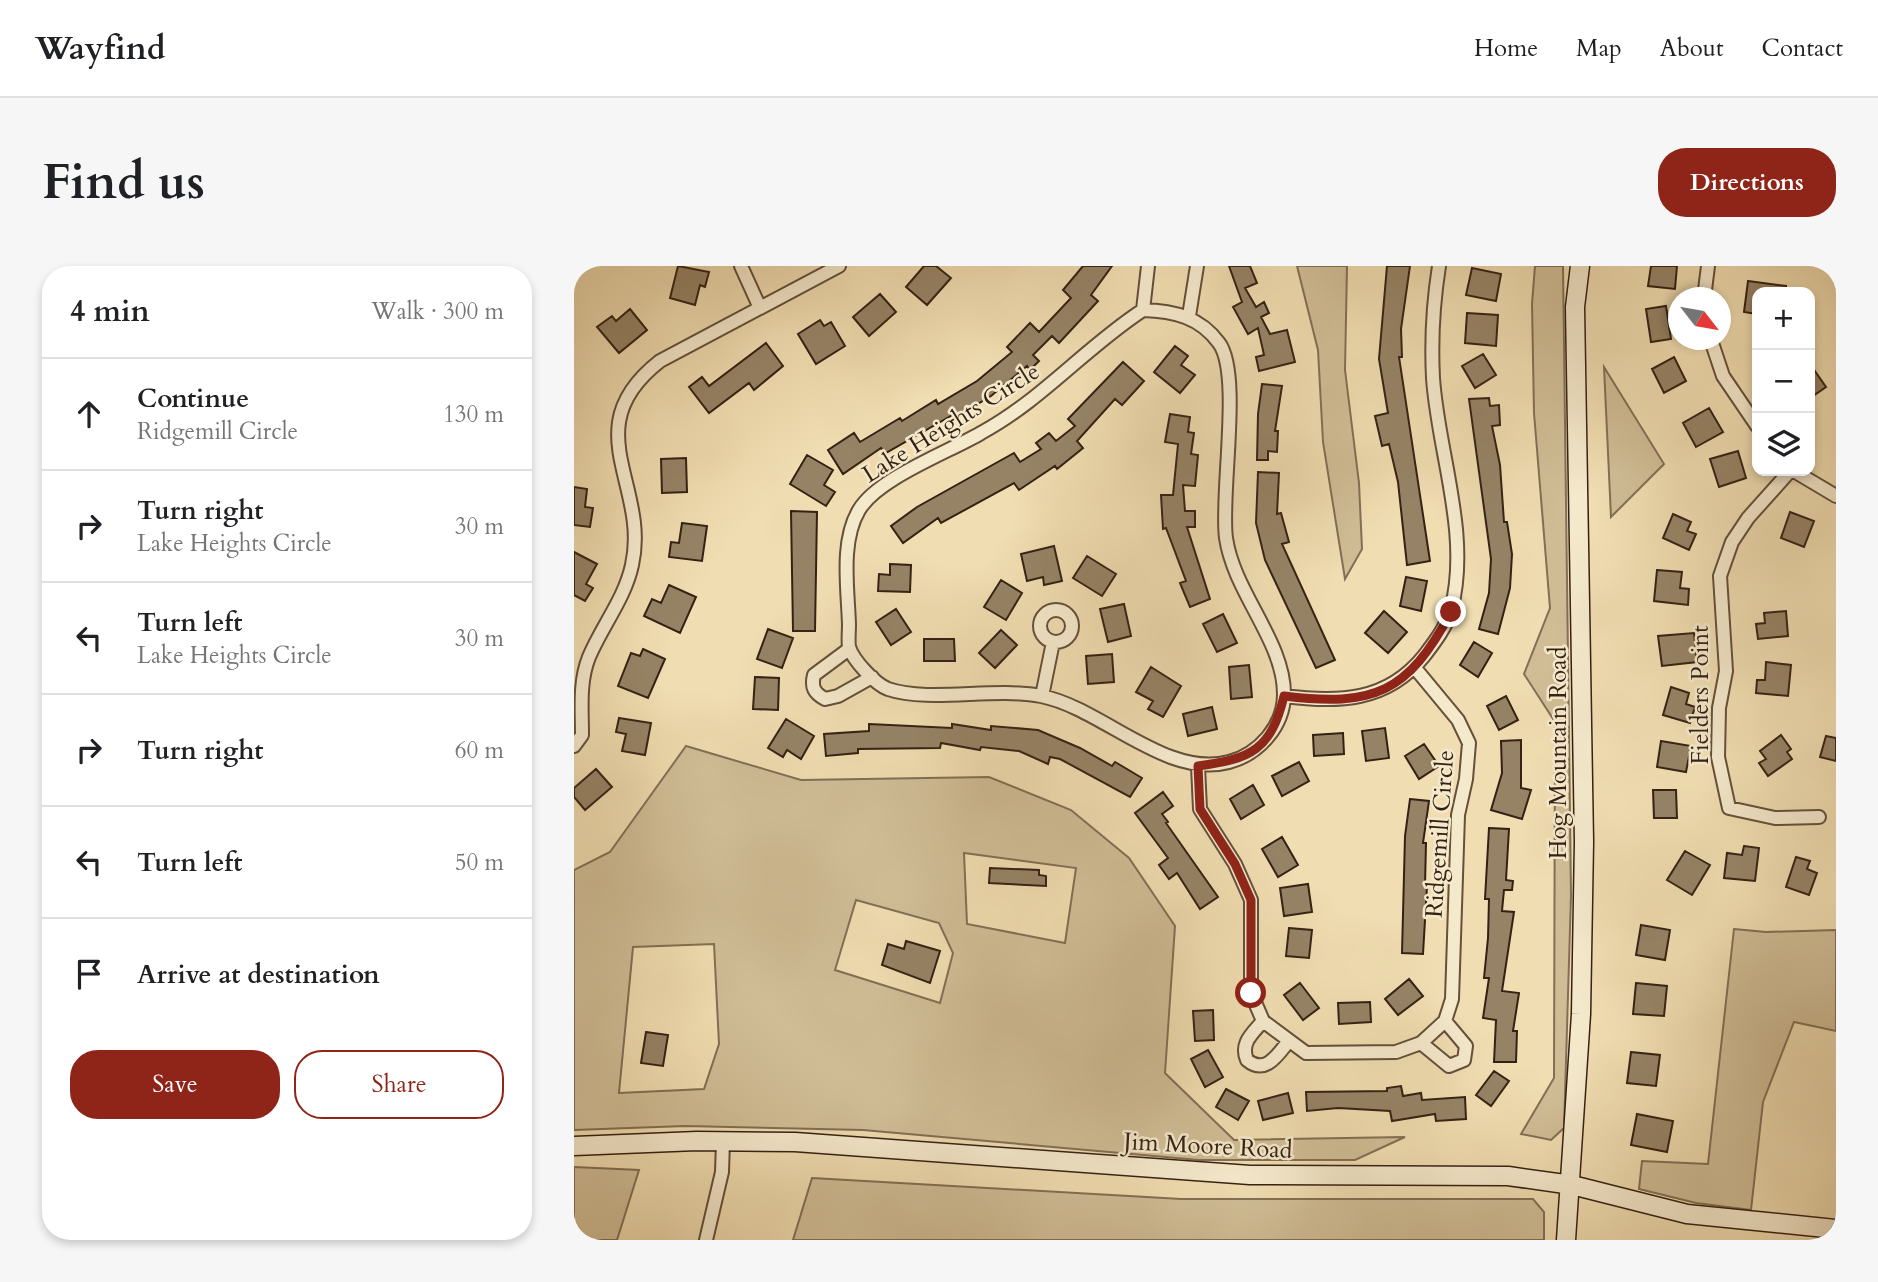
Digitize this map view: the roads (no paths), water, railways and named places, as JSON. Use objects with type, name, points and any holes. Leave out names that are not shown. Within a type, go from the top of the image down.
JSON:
[{"type":"street","points":[[741,266],[760,308]]},
{"type":"street","points":[[574,746],[582,735],[577,703],[588,658],[632,568],[636,542],[613,434],[622,403],[636,378],[660,361],[839,266]]},
{"type":"street","points":[[872,677],[838,696],[825,699],[816,694],[811,683],[814,675],[849,649],[872,677],[887,688],[925,694],[998,691],[1042,696],[1066,703],[1170,756],[1198,766],[1228,762],[1255,751],[1277,725],[1284,696],[1280,665],[1239,583],[1226,537],[1229,373],[1221,345],[1189,316],[1143,310],[1148,266]]},
{"type":"street","points":[[1189,316],[1197,266]]},
{"type":"street","points":[[1284,696],[1326,701],[1360,698],[1392,686],[1415,668],[1435,642],[1451,612],[1458,555],[1433,379],[1432,314],[1439,266]]},
{"type":"street","name":"Hog Mountain Road","points":[[1566,1240],[1572,1185],[1581,1014],[1584,842],[1576,334],[1580,266]]},
{"type":"street","points":[[1705,287],[1708,266]]},
{"type":"street","name":"Lake Heights Circle","points":[[849,649],[849,537],[860,509],[881,488],[986,431],[1018,409],[1060,379],[1111,331],[1143,310]]},
{"type":"street","points":[[1714,350],[1723,376],[1752,419]]},
{"type":"street","name":"Fielders Point","points":[[1787,476],[1748,518],[1732,542],[1720,576],[1726,671],[1719,708],[1718,757],[1729,808],[1775,818],[1819,817]]},
{"type":"street","points":[[1801,476],[1836,496]]},
{"type":"street","points":[[1042,696],[1053,642]]},
{"type":"street","name":"Ridgemill Circle","points":[[1415,668],[1458,720],[1469,743],[1466,779],[1458,815],[1452,999],[1445,1021]]},
{"type":"street","points":[[1198,766],[1200,809],[1235,864],[1251,900],[1251,993],[1263,1021],[1306,1053],[1396,1052],[1420,1043],[1445,1021],[1466,1046],[1464,1060],[1449,1066],[1420,1043]]},
{"type":"street","points":[[1263,1021],[1245,1043],[1247,1060],[1260,1067],[1268,1065],[1289,1042]]},
{"type":"street","points":[[706,1240],[722,1172],[723,1141]]},
{"type":"street","name":"Jim Moore Road","points":[[574,1146],[723,1141],[795,1142],[1250,1175],[1508,1176],[1572,1185],[1687,1214],[1836,1229]]}]
